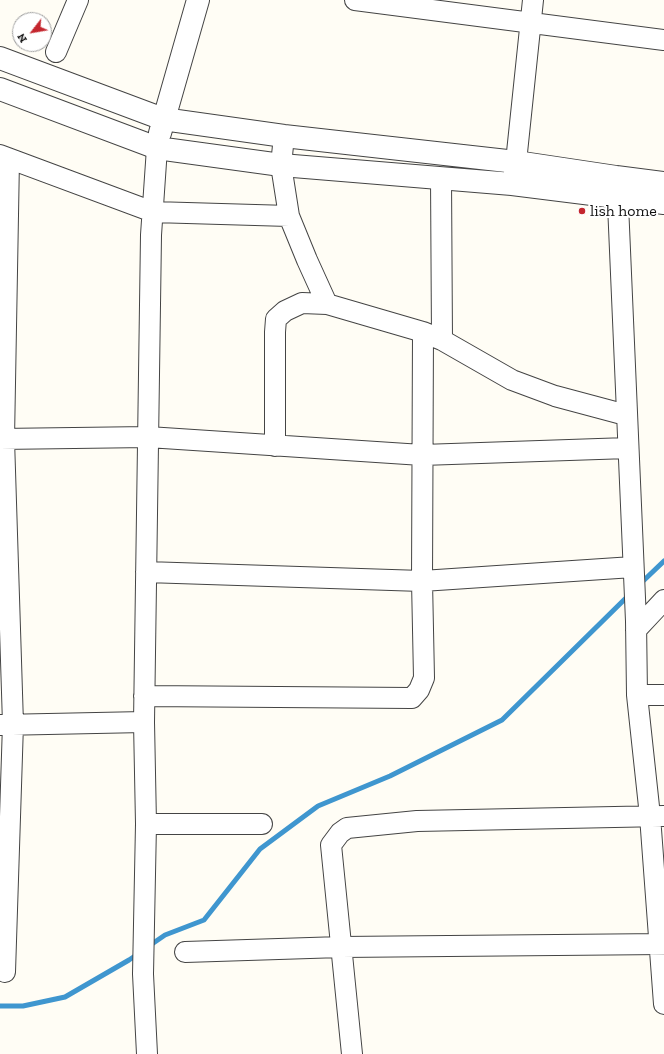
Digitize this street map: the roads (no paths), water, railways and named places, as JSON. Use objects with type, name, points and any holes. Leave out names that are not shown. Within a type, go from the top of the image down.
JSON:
[{"type":"street","points":[[56,52],[78,0]]},
{"type":"street","points":[[147,1054],[143,974],[146,824],[144,696],[152,212],[157,148],[198,0]]},
{"type":"street","points":[[355,0],[530,24],[664,40]]},
{"type":"street","points":[[512,184],[516,162],[533,0]]},
{"type":"street","points":[[0,58],[164,119],[284,136],[516,162],[617,187],[664,203]]},
{"type":"street","points":[[0,89],[157,148],[281,165],[512,184],[617,187],[664,183]]},
{"type":"street","points":[[284,136],[281,165],[289,216],[306,260],[327,304]]},
{"type":"street","points":[[5,972],[6,725],[2,439],[4,157],[152,212],[289,216]]},
{"type":"street","points":[[441,178],[442,340]]},
{"type":"street","points":[[617,187],[635,604],[637,695],[657,816],[664,1004]]},
{"type":"street","points":[[275,446],[276,319],[285,311],[302,303],[327,304],[423,332],[442,340],[512,380],[555,396],[626,415]]},
{"type":"street","points":[[144,696],[412,698],[419,690],[424,678],[422,581],[423,332]]},
{"type":"street","points":[[2,439],[148,437],[422,455],[628,448]]},
{"type":"street","points":[[146,572],[422,581],[633,572]]},
{"type":"street","points":[[636,630],[664,600]]},
{"type":"street","points":[[637,695],[664,695]]},
{"type":"street","points":[[6,725],[144,722]]},
{"type":"street","points":[[352,1054],[331,845],[340,833],[348,828],[417,822],[657,816]]},
{"type":"street","points":[[146,824],[262,824]]},
{"type":"street","points":[[185,952],[341,947],[662,944]]},
{"type":"waterway","points":[[640,584],[664,561]]},
{"type":"waterway","points":[[149,946],[165,935],[204,920],[260,849],[318,806],[390,776],[502,720],[629,595]]},
{"type":"waterway","points":[[0,1006],[23,1006],[65,997],[138,954]]},
{"type":"place","name":"lish home","points":[[582,211]]}]
